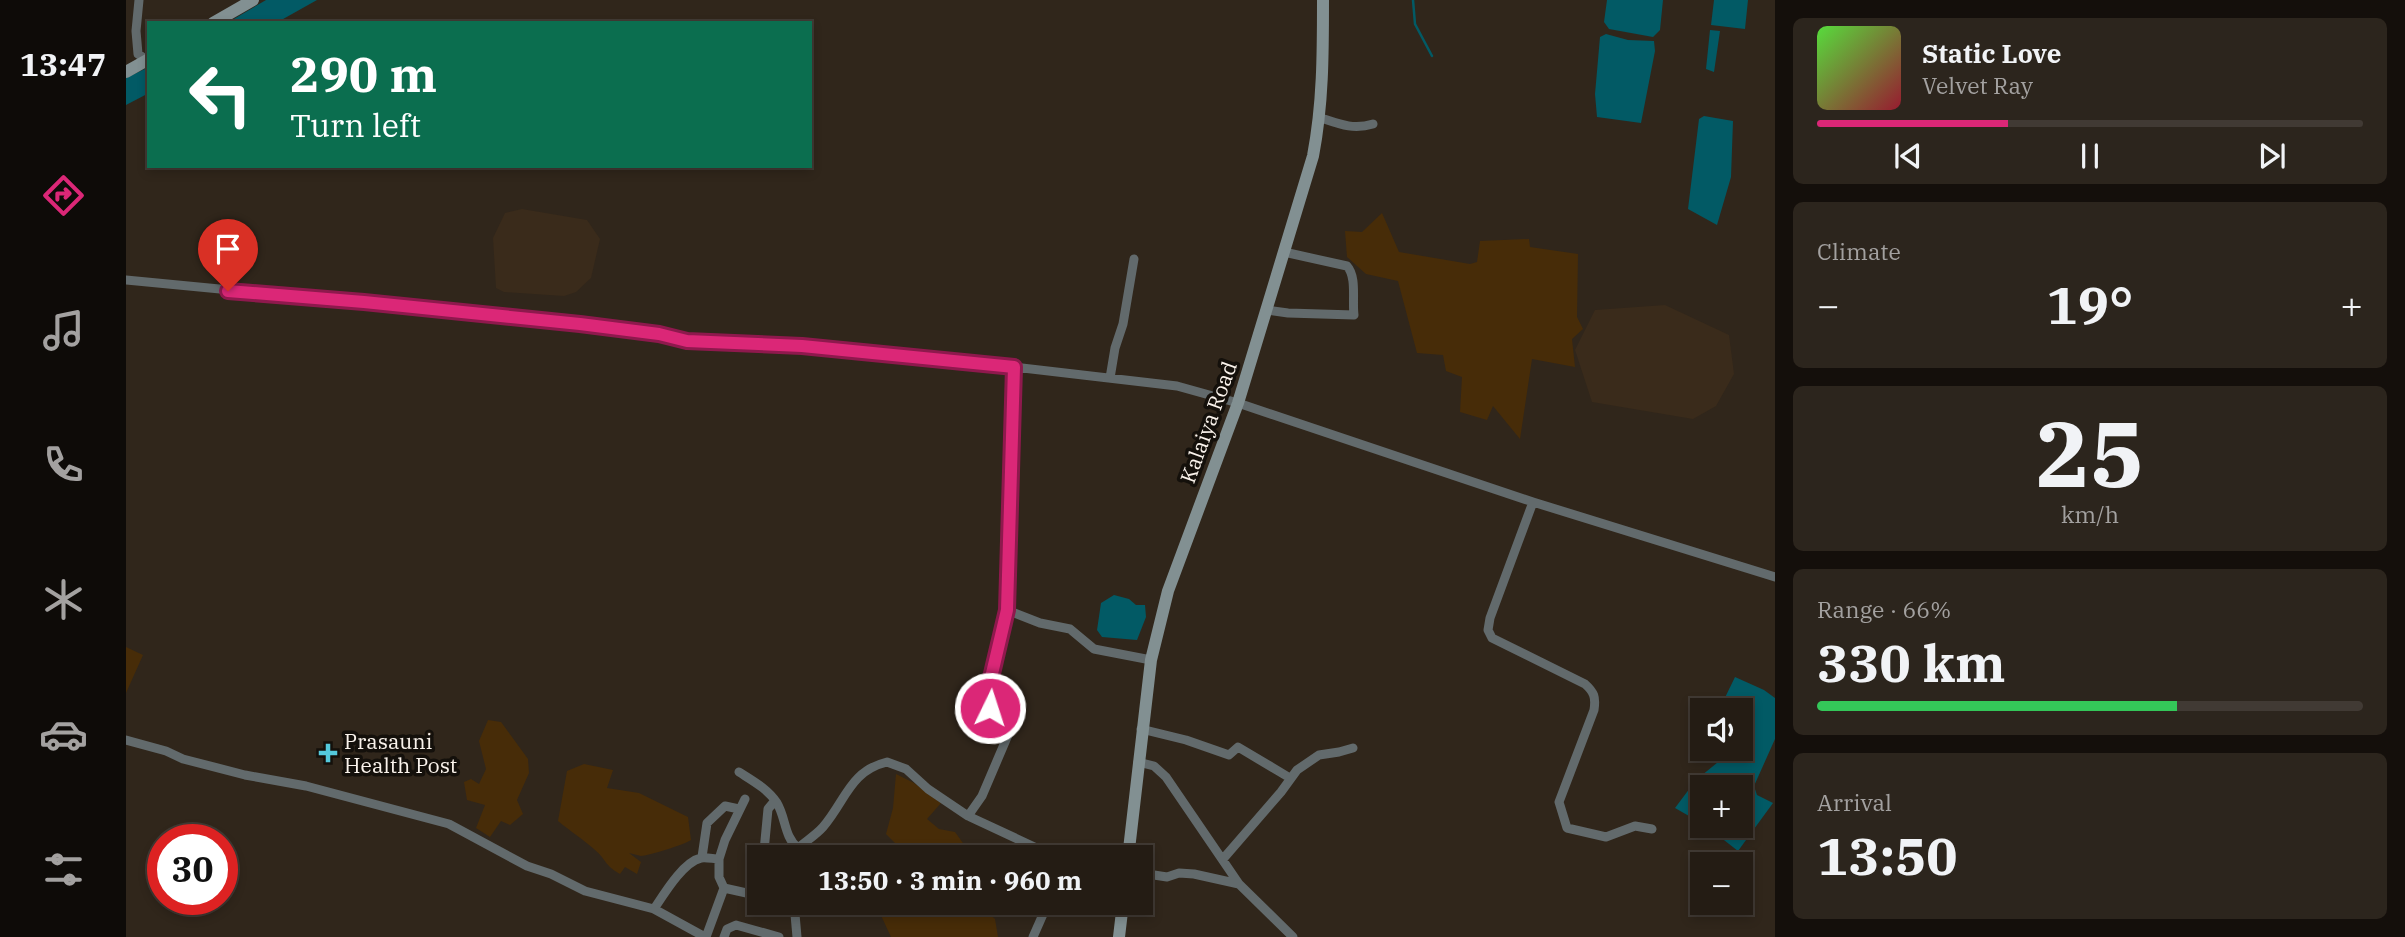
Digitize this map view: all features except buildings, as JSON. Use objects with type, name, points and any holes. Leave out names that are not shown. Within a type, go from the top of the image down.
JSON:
[{"type":"main road","points":[[216,21],[253,0]]},
{"type":"main road","name":"Kalaiya Road","points":[[1129,845],[1151,660],[1182,550],[1238,403],[1313,156],[1321,118],[1323,0]]},
{"type":"main road","points":[[126,72],[147,61]]},
{"type":"main road","points":[[1119,937],[1122,915]]},
{"type":"street","points":[[139,0],[136,42],[138,54],[147,59]]},
{"type":"street","points":[[1321,118],[1344,127],[1373,124]]},
{"type":"street","points":[[1266,310],[1354,315],[1353,283],[1351,270],[1347,266],[1284,252]]},
{"type":"street","points":[[1110,379],[1134,259]]},
{"type":"street","points":[[126,280],[580,324],[659,334],[687,341],[802,346],[1177,386],[1238,403],[1532,502],[1775,577]]},
{"type":"street","points":[[968,816],[982,796],[1014,721],[989,705],[990,682],[1007,610],[1014,367]]},
{"type":"street","points":[[1532,502],[1490,618],[1489,630],[1492,638],[1585,684],[1596,699],[1559,802],[1567,828],[1606,837],[1635,826],[1652,829]]},
{"type":"street","points":[[1007,610],[1040,623],[1070,629],[1094,649],[1151,660]]},
{"type":"street","points":[[1142,729],[1229,755],[1238,747],[1290,778]]},
{"type":"street","points":[[126,740],[166,751],[183,759],[245,775],[306,786],[449,824],[527,866],[551,874],[585,891],[654,909],[706,937],[724,888],[719,877],[719,859],[745,799]]},
{"type":"street","points":[[1223,859],[1297,770],[1319,755],[1353,748]]},
{"type":"street","points":[[805,845],[823,827],[859,775],[887,762],[906,769],[928,789],[968,816],[1030,845]]},
{"type":"street","points":[[1138,762],[1154,766],[1166,777],[1239,884],[1293,937]]},
{"type":"street","points":[[739,772],[766,790],[777,803],[792,845]]},
{"type":"street","points":[[765,845],[768,809],[773,803],[777,803]]},
{"type":"street","points":[[702,857],[707,823],[725,806],[739,809]]},
{"type":"street","points":[[654,909],[676,877],[692,862],[702,857],[719,859]]},
{"type":"street","points":[[1153,875],[1167,877],[1179,873],[1194,874],[1239,884]]},
{"type":"street","points":[[724,888],[747,893]]},
{"type":"street","points":[[794,915],[797,937]]},
{"type":"street","points":[[1033,937],[1043,915]]},
{"type":"street","points":[[724,937],[727,929],[736,925],[779,937]]},
{"type":"shaded area","points":[[522,209],[587,220],[600,239],[591,278],[576,292],[564,296],[504,292],[496,288],[493,238],[505,213]]},
{"type":"shaded area","points":[[1382,213],[1399,252],[1470,264],[1477,262],[1480,241],[1529,239],[1530,247],[1578,254],[1577,317],[1583,329],[1572,339],[1575,367],[1532,359],[1520,439],[1493,406],[1487,420],[1460,412],[1462,377],[1446,371],[1443,355],[1417,353],[1398,281],[1366,274],[1347,257],[1345,231],[1362,232]]},
{"type":"shaded area","points":[[1665,305],[1729,335],[1734,374],[1716,406],[1693,419],[1592,402],[1575,350],[1595,310]]},
{"type":"shaded area","points":[[126,647],[143,655],[126,693]]},
{"type":"shaded area","points":[[488,720],[501,722],[528,759],[529,773],[517,800],[523,814],[510,825],[501,821],[490,837],[476,828],[485,805],[467,800],[464,782],[471,779],[479,784],[486,769],[479,741]]},
{"type":"shaded area","points":[[584,764],[613,770],[607,788],[639,793],[688,817],[691,840],[641,856],[629,853],[641,862],[637,874],[625,867],[620,874],[615,871],[595,850],[558,821],[567,771]]},
{"type":"shaded area","points":[[896,774],[914,783],[941,803],[927,819],[939,829],[955,832],[964,845],[897,845],[886,834],[893,808]]},
{"type":"shaded area","points":[[881,915],[990,915],[995,919],[998,937],[891,937]]},
{"type":"water","points":[[266,0],[317,0],[280,21],[230,21]]},
{"type":"water","points":[[1607,0],[1663,0],[1660,30],[1653,37],[1609,29],[1604,22]]},
{"type":"water","points":[[1714,0],[1748,0],[1745,29],[1711,25]]},
{"type":"water","points":[[1710,30],[1720,31],[1714,72],[1706,69]]},
{"type":"water","points":[[1606,34],[1628,40],[1654,41],[1655,51],[1641,123],[1597,117],[1595,94],[1600,37]]},
{"type":"water","points":[[147,68],[147,94],[126,105],[126,78]]},
{"type":"water","points":[[1704,116],[1733,121],[1731,177],[1717,225],[1688,209],[1699,119]]},
{"type":"water","points":[[1114,595],[1129,599],[1136,605],[1145,605],[1146,617],[1137,640],[1102,637],[1097,630],[1101,603]]},
{"type":"water","points":[[1735,677],[1775,698],[1775,739],[1754,786],[1757,795],[1773,803],[1753,830],[1753,775],[1702,775],[1719,761],[1753,761],[1753,698],[1725,698]]},
{"type":"water","points":[[1690,788],[1690,817],[1675,808]]},
{"type":"water","points":[[1721,838],[1747,838],[1738,851]]},
{"type":"waterway","points":[[1413,0],[1415,24],[1432,56]]},
{"type":"place","name":"Prasauni Health Post","points":[[328,753]]},
{"type":"route","points":[[228,291],[580,324],[659,334],[687,341],[802,346],[1014,367],[1007,610],[990,682],[990,708]]}]
